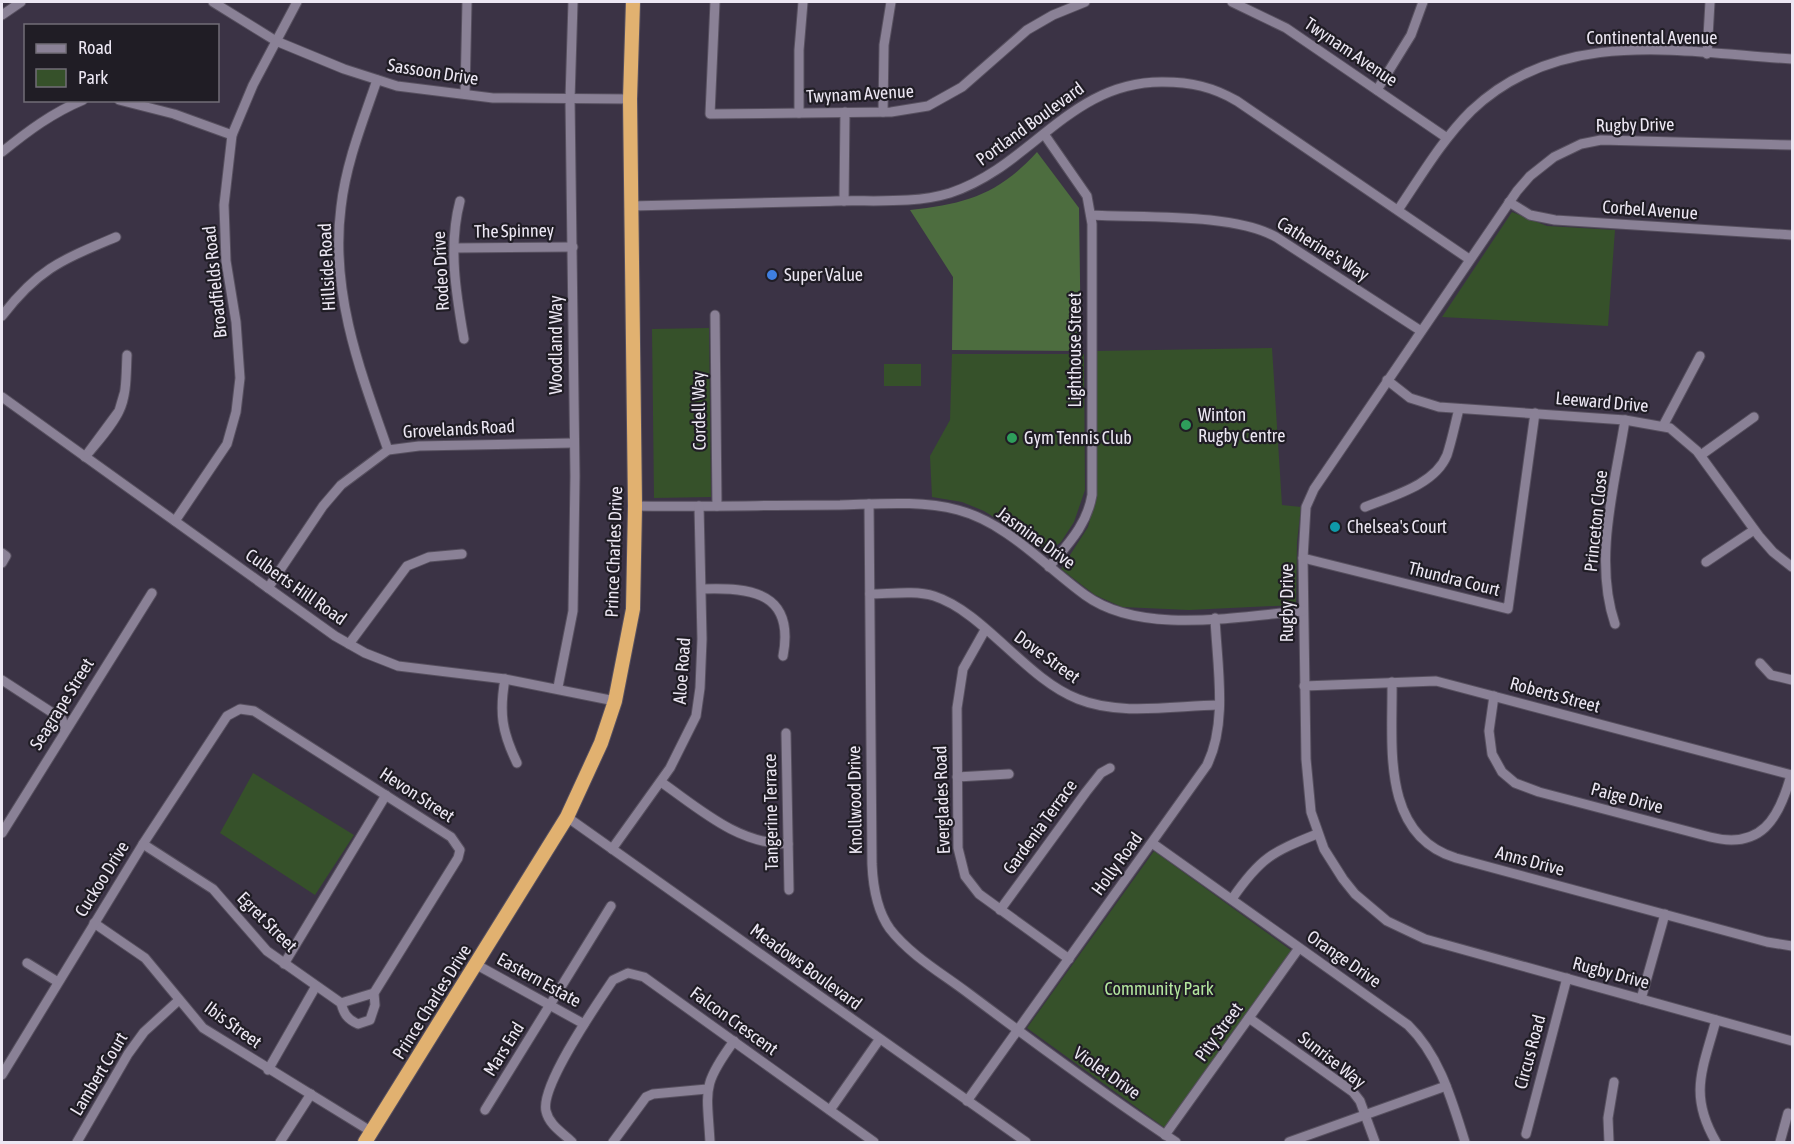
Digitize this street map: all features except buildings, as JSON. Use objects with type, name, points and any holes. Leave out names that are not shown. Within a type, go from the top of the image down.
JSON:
[{"type":"highway","name":"Prince Charles Drive","points":[[368,1137],[567,817],[601,743],[615,701],[633,609],[635,506],[630,99],[633,2]]},
{"type":"street","points":[[2,15],[21,2]]},
{"type":"street","name":"Sassoon Drive","points":[[213,2],[276,41],[344,69],[397,86],[465,94],[570,99],[630,99]]},
{"type":"street","name":"Broadfields Road","points":[[175,521],[227,444],[236,412],[240,378],[236,322],[225,261],[224,205],[232,135],[297,2]]},
{"type":"street","points":[[465,94],[467,2]]},
{"type":"street","name":"Woodland Way","points":[[558,687],[573,611],[575,477],[572,443],[573,247],[570,99],[573,2]]},
{"type":"street","name":"Twynam Avenue","points":[[715,2],[710,114],[883,112],[916,109],[939,102],[962,87],[1027,30],[1053,15],[1085,2]]},
{"type":"street","points":[[798,113],[799,50],[803,2]]},
{"type":"street","points":[[883,112],[884,45],[891,2]]},
{"type":"street","name":"Twynam Avenue","points":[[1232,2],[1278,23],[1447,138]]},
{"type":"street","points":[[1377,90],[1411,35],[1423,2]]},
{"type":"street","points":[[1707,54],[1710,2]]},
{"type":"street","name":"Continental Avenue","points":[[1398,210],[1447,138],[1472,110],[1498,89],[1527,72],[1560,58],[1615,51],[1792,59]]},
{"type":"street","points":[[1792,52],[1792,59]]},
{"type":"street","name":"Hillside Road","points":[[377,80],[349,163],[340,207],[339,260],[345,314],[355,356],[388,450]]},
{"type":"street","name":"Portland Boulevard","points":[[631,206],[914,199],[949,193],[1001,168],[1076,107],[1116,87],[1160,81],[1205,86],[1253,111],[1469,259]]},
{"type":"street","points":[[2,152],[45,119],[79,102]]},
{"type":"street","points":[[127,102],[174,114],[232,135]]},
{"type":"street","points":[[844,201],[845,112]]},
{"type":"street","name":"Lighthouse Street","points":[[1044,134],[1085,191],[1091,215],[1092,495],[1080,530],[1049,567]]},
{"type":"street","name":"Rugby Drive","points":[[1792,145],[1633,139],[1589,142],[1572,147],[1545,163],[1530,176],[1509,202],[1309,498],[1305,511],[1304,558],[1307,785],[1317,834],[1343,879],[1367,905],[1397,927],[1425,939],[1792,1041]]},
{"type":"street","name":"Rodeo Drive","points":[[460,201],[454,222],[456,298],[464,339]]},
{"type":"street","name":"Corbel Avenue","points":[[1509,202],[1530,215],[1555,220],[1792,235]]},
{"type":"street","name":"Catherine's Way","points":[[1091,215],[1229,222],[1261,230],[1421,331]]},
{"type":"street","points":[[2,316],[27,285],[57,261],[116,237]]},
{"type":"street","name":"The Spinney","points":[[455,248],[573,247]]},
{"type":"street","name":"Cordell Way","points":[[715,315],[717,506]]},
{"type":"street","points":[[85,457],[119,411],[124,394],[127,355]]},
{"type":"street","points":[[1663,426],[1700,356]]},
{"type":"street","name":"Leeward Drive","points":[[1388,380],[1421,403],[1459,409],[1624,420],[1663,426],[1684,438],[1701,454],[1754,530],[1773,552],[1792,567]]},
{"type":"street","name":"Culberts Hill Road","points":[[2,397],[349,644],[398,666],[558,687],[615,701]]},
{"type":"street","points":[[1365,507],[1420,483],[1436,471],[1446,456],[1459,409]]},
{"type":"street","name":"Thundra Court","points":[[1304,558],[1508,609],[1535,413]]},
{"type":"street","points":[[1701,454],[1754,417]]},
{"type":"street","name":"Princeton Close","points":[[1615,624],[1608,596],[1606,554],[1624,420]]},
{"type":"street","name":"Grovelands Road","points":[[268,588],[323,506],[341,485],[388,450],[440,445],[572,443]]},
{"type":"street","name":"Knollwood Drive","points":[[868,504],[872,864],[878,904],[887,924],[901,941],[1018,1031]]},
{"type":"street","name":"Jasmine Drive","points":[[635,506],[930,505],[969,513],[998,528],[1086,595],[1116,611],[1147,617],[1215,618],[1304,611]]},
{"type":"street","name":"Aloe Road","points":[[612,849],[661,782],[683,746],[697,709],[700,688],[702,589],[699,506]]},
{"type":"street","points":[[1706,562],[1754,530]]},
{"type":"street","points":[[2,553],[6,556],[2,563]]},
{"type":"street","points":[[349,644],[407,566],[429,557],[462,554]]},
{"type":"street","points":[[702,589],[739,588],[754,591],[770,599],[783,623],[786,637],[783,656]]},
{"type":"street","name":"Seagrape Street","points":[[2,832],[152,593]]},
{"type":"street","name":"Dove Street","points":[[870,594],[934,597],[957,609],[1051,684],[1088,703],[1122,707],[1218,705]]},
{"type":"street","name":"Holly Road","points":[[967,1101],[1152,843],[1210,758],[1217,734],[1215,618]]},
{"type":"street","name":"Everglades Road","points":[[984,630],[966,660],[959,684],[958,841],[963,872],[974,889],[1069,959]]},
{"type":"street","points":[[1760,663],[1771,675],[1792,680]]},
{"type":"street","points":[[505,679],[501,705],[504,736],[517,763]]},
{"type":"street","points":[[2,680],[62,719],[65,731]]},
{"type":"street","name":"Roberts Street","points":[[1304,686],[1436,681],[1792,775]]},
{"type":"street","name":"Anns Drive","points":[[1392,682],[1397,793],[1406,818],[1426,843],[1439,852],[1776,945],[1792,946]]},
{"type":"street","name":"Paige Drive","points":[[1494,696],[1489,739],[1494,760],[1510,779],[1539,792],[1733,841],[1751,837],[1769,824],[1780,807],[1792,775]]},
{"type":"street","name":"Hevon Street","points":[[240,709],[254,711],[386,795],[451,837],[460,850],[458,858],[374,993],[374,1012],[364,1023],[358,1024],[346,1017],[341,1003]]},
{"type":"street","name":"Cuckoo Drive","points":[[2,1075],[143,844],[227,716],[240,709]]},
{"type":"street","name":"Tangerine Terrace","points":[[786,733],[789,890]]},
{"type":"street","name":"Gardenia Terrace","points":[[1000,910],[1086,792],[1101,773],[1110,768]]},
{"type":"street","points":[[957,777],[1009,774]]},
{"type":"street","points":[[661,782],[737,834],[757,841],[788,844]]},
{"type":"street","points":[[284,964],[386,795]]},
{"type":"street","name":"Meadows Boulevard","points":[[567,817],[1026,1143]]},
{"type":"street","points":[[1232,899],[1255,867],[1268,855],[1317,834]]},
{"type":"street","name":"Orange Drive","points":[[1152,843],[1408,1025],[1430,1051],[1446,1086],[1466,1143]]},
{"type":"street","name":"Egret Street","points":[[143,844],[213,889],[267,951],[341,1003]]},
{"type":"street","name":"Mars End","points":[[485,1110],[610,906]]},
{"type":"street","points":[[1641,999],[1665,914]]},
{"type":"street","name":"Ibis Street","points":[[94,923],[145,958],[203,1028],[268,1070],[311,1094],[368,1137]]},
{"type":"street","name":"Pity Street","points":[[1165,1135],[1299,948]]},
{"type":"street","points":[[27,963],[58,982]]},
{"type":"street","name":"Eastern Estate","points":[[477,965],[584,1024]]},
{"type":"street","name":"Falcon Crescent","points":[[572,1143],[551,1123],[545,1101],[548,1090],[584,1024],[613,980],[620,975],[636,974],[734,1041],[874,1143]]},
{"type":"street","name":"Circus Road","points":[[1526,1134],[1567,978]]},
{"type":"street","points":[[268,1070],[316,986]]},
{"type":"street","points":[[341,1003],[374,993]]},
{"type":"street","name":"Lambert Court","points":[[77,1143],[128,1054],[144,1032],[179,1000]]},
{"type":"street","name":"Sunrise Way","points":[[1249,1018],[1353,1092],[1365,1115],[1375,1143]]},
{"type":"street","points":[[1716,1020],[1701,1075],[1699,1098],[1702,1115],[1716,1143]]},
{"type":"street","name":"Violet Drive","points":[[1018,1031],[1176,1143]]},
{"type":"street","points":[[830,1110],[879,1040]]},
{"type":"street","points":[[710,1143],[707,1089],[714,1068],[734,1041]]},
{"type":"street","points":[[1609,1143],[1608,1119],[1614,1082]]},
{"type":"street","points":[[1289,1143],[1446,1086]]},
{"type":"street","points":[[613,1143],[646,1097],[653,1094],[707,1089]]},
{"type":"street","points":[[280,1143],[311,1094]]},
{"type":"street","points":[[1779,1143],[1788,1113]]},
{"type":"green space","points":[[1037,152],[1079,208],[1081,351],[952,350],[953,277],[910,210],[948,204],[980,194],[1009,178]]},
{"type":"green space","points":[[1512,212],[1547,226],[1615,230],[1608,326],[1442,317]]},
{"type":"green space","points":[[709,328],[711,497],[654,498],[652,329]]},
{"type":"green space","name":"Winton Rugby Centre","points":[[1272,348],[1282,505],[1301,507],[1297,542],[1296,605],[1189,610],[1122,607],[1095,595],[1061,569],[1088,527],[1096,498],[1095,351]]},
{"type":"green space","name":"Gym Tennis Club","points":[[952,354],[1084,354],[1085,490],[1074,522],[1061,542],[1053,548],[1043,548],[984,511],[962,502],[932,497],[930,456],[950,420]]},
{"type":"green space","points":[[884,364],[921,364],[921,386],[884,386]]},
{"type":"green space","points":[[253,773],[354,835],[315,895],[220,833]]},
{"type":"green space","name":"Community Park","points":[[1154,851],[1292,951],[1165,1128],[1027,1028]]},
{"type":"place","name":"Super Value","points":[[772,275]]},
{"type":"place","name":"Winton Rugby Centre","points":[[1186,425]]},
{"type":"place","name":"Gym Tennis Club","points":[[1012,438]]},
{"type":"place","name":"Chelsea's Court","points":[[1335,527]]}]
